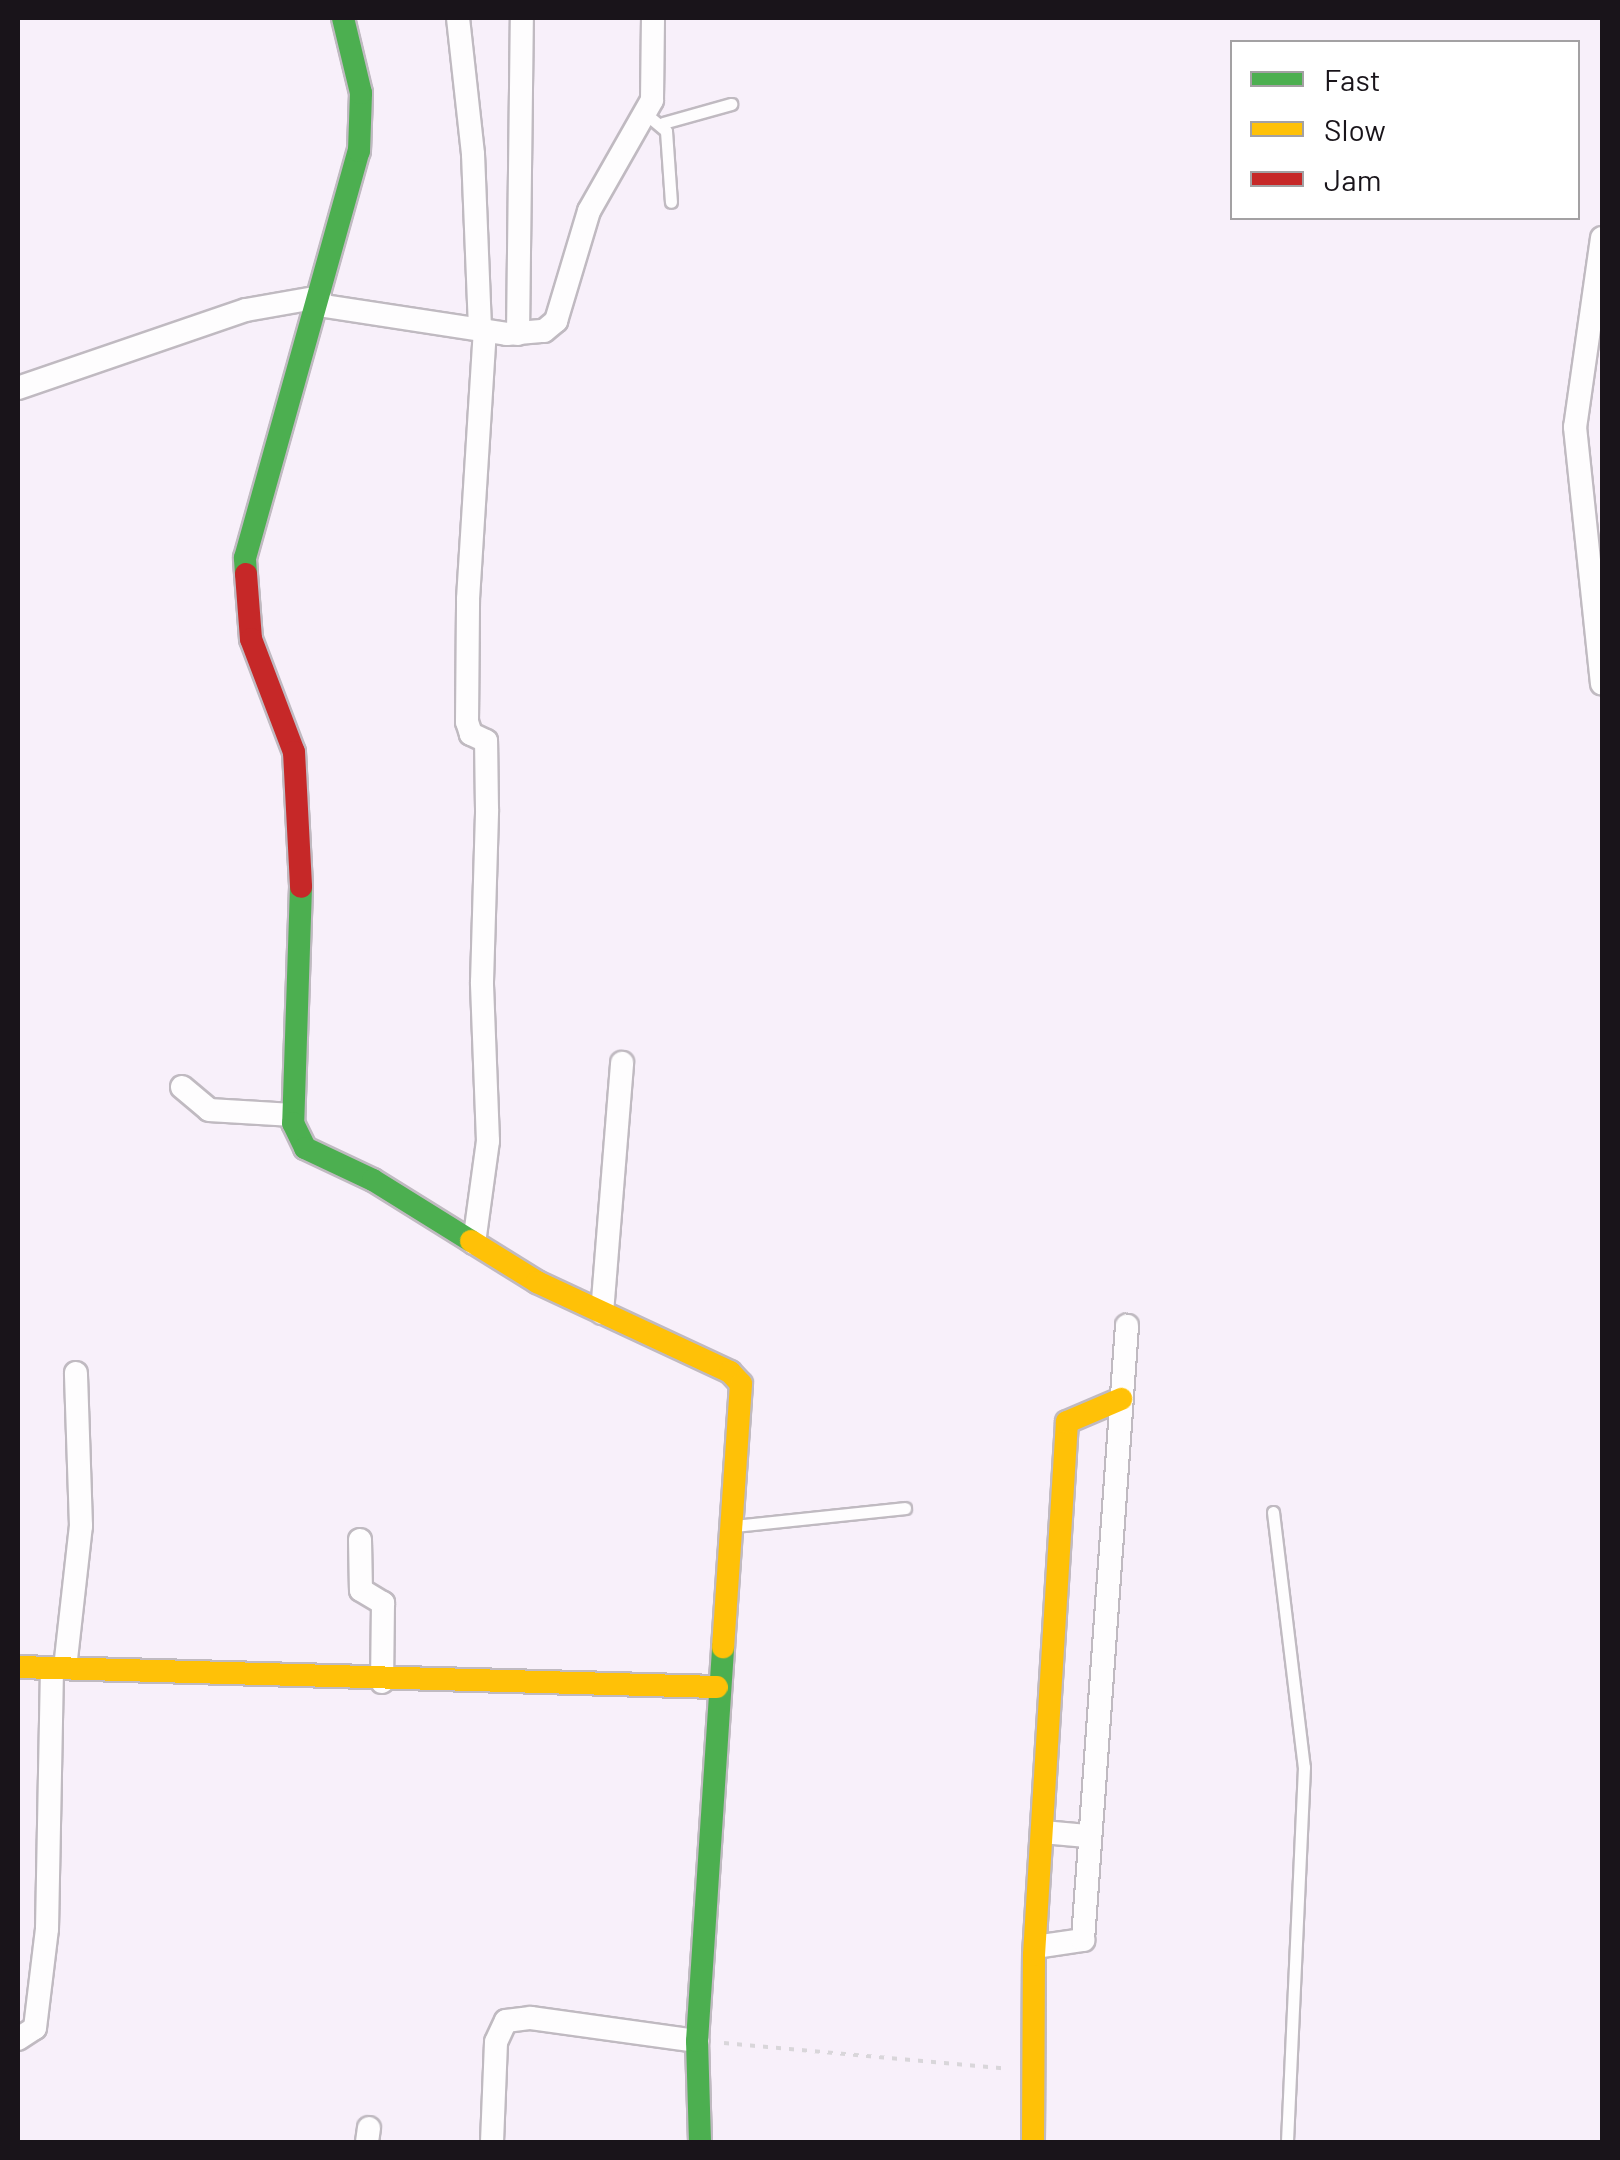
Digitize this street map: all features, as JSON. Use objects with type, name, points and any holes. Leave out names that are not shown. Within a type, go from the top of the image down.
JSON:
[{"type":"street","points":[[344,18],[363,119],[319,301],[245,558],[250,639],[294,752],[302,906],[293,1115],[305,1148],[373,1180],[474,1242],[602,1312],[730,1372],[741,1384],[717,1687],[697,2041],[700,2142]]},
{"type":"street","points":[[458,18],[473,154],[483,330],[468,616],[467,722],[472,734],[486,741],[482,982],[488,1142],[474,1242]]},
{"type":"street","points":[[518,334],[522,18]]},
{"type":"street","points":[[18,388],[246,310],[319,301],[483,330],[518,334],[544,331],[563,310],[589,211],[654,119],[654,18]]},
{"type":"street","points":[[1602,238],[1575,427],[1602,684]]},
{"type":"street","points":[[602,1312],[622,1063]]},
{"type":"street","points":[[182,1088],[209,1110],[293,1115]]},
{"type":"street","points":[[1035,1947],[1083,1940],[1087,1836],[1128,1326]]},
{"type":"street","points":[[18,2040],[35,2028],[47,1928],[58,1668],[81,1526],[76,1372]]},
{"type":"street","points":[[1033,2142],[1035,1947],[1067,1422],[1121,1399]]},
{"type":"street","points":[[360,1540],[360,1590],[384,1603],[382,1682]]},
{"type":"street","points":[[18,1667],[382,1682],[717,1687]]},
{"type":"street","points":[[1044,1832],[1087,1836]]},
{"type":"street","points":[[492,2142],[496,2042],[506,2021],[531,2018],[697,2041]]},
{"type":"lane","points":[[672,202],[654,119],[731,104]]},
{"type":"lane","points":[[732,1526],[904,1508]]},
{"type":"lane","points":[[1274,1512],[1304,1767],[1287,2142]]},
{"type":"path","points":[[697,2041],[1032,2071]]},
{"type":"traffic: fast","points":[[246,574],[245,558],[359,151],[361,93],[343,18]]},
{"type":"traffic: fast","points":[[301,887],[293,1123],[305,1148],[373,1180],[471,1241]]},
{"type":"traffic: fast","points":[[700,2142],[697,2041],[723,1647]]},
{"type":"traffic: slow","points":[[471,1241],[537,1282],[730,1372],[741,1384],[723,1647]]},
{"type":"traffic: slow","points":[[1033,2142],[1034,1955],[1067,1422],[1121,1399]]},
{"type":"traffic: slow","points":[[18,1667],[717,1687]]},
{"type":"traffic: jam","points":[[246,574],[251,639],[294,752],[301,887]]}]
